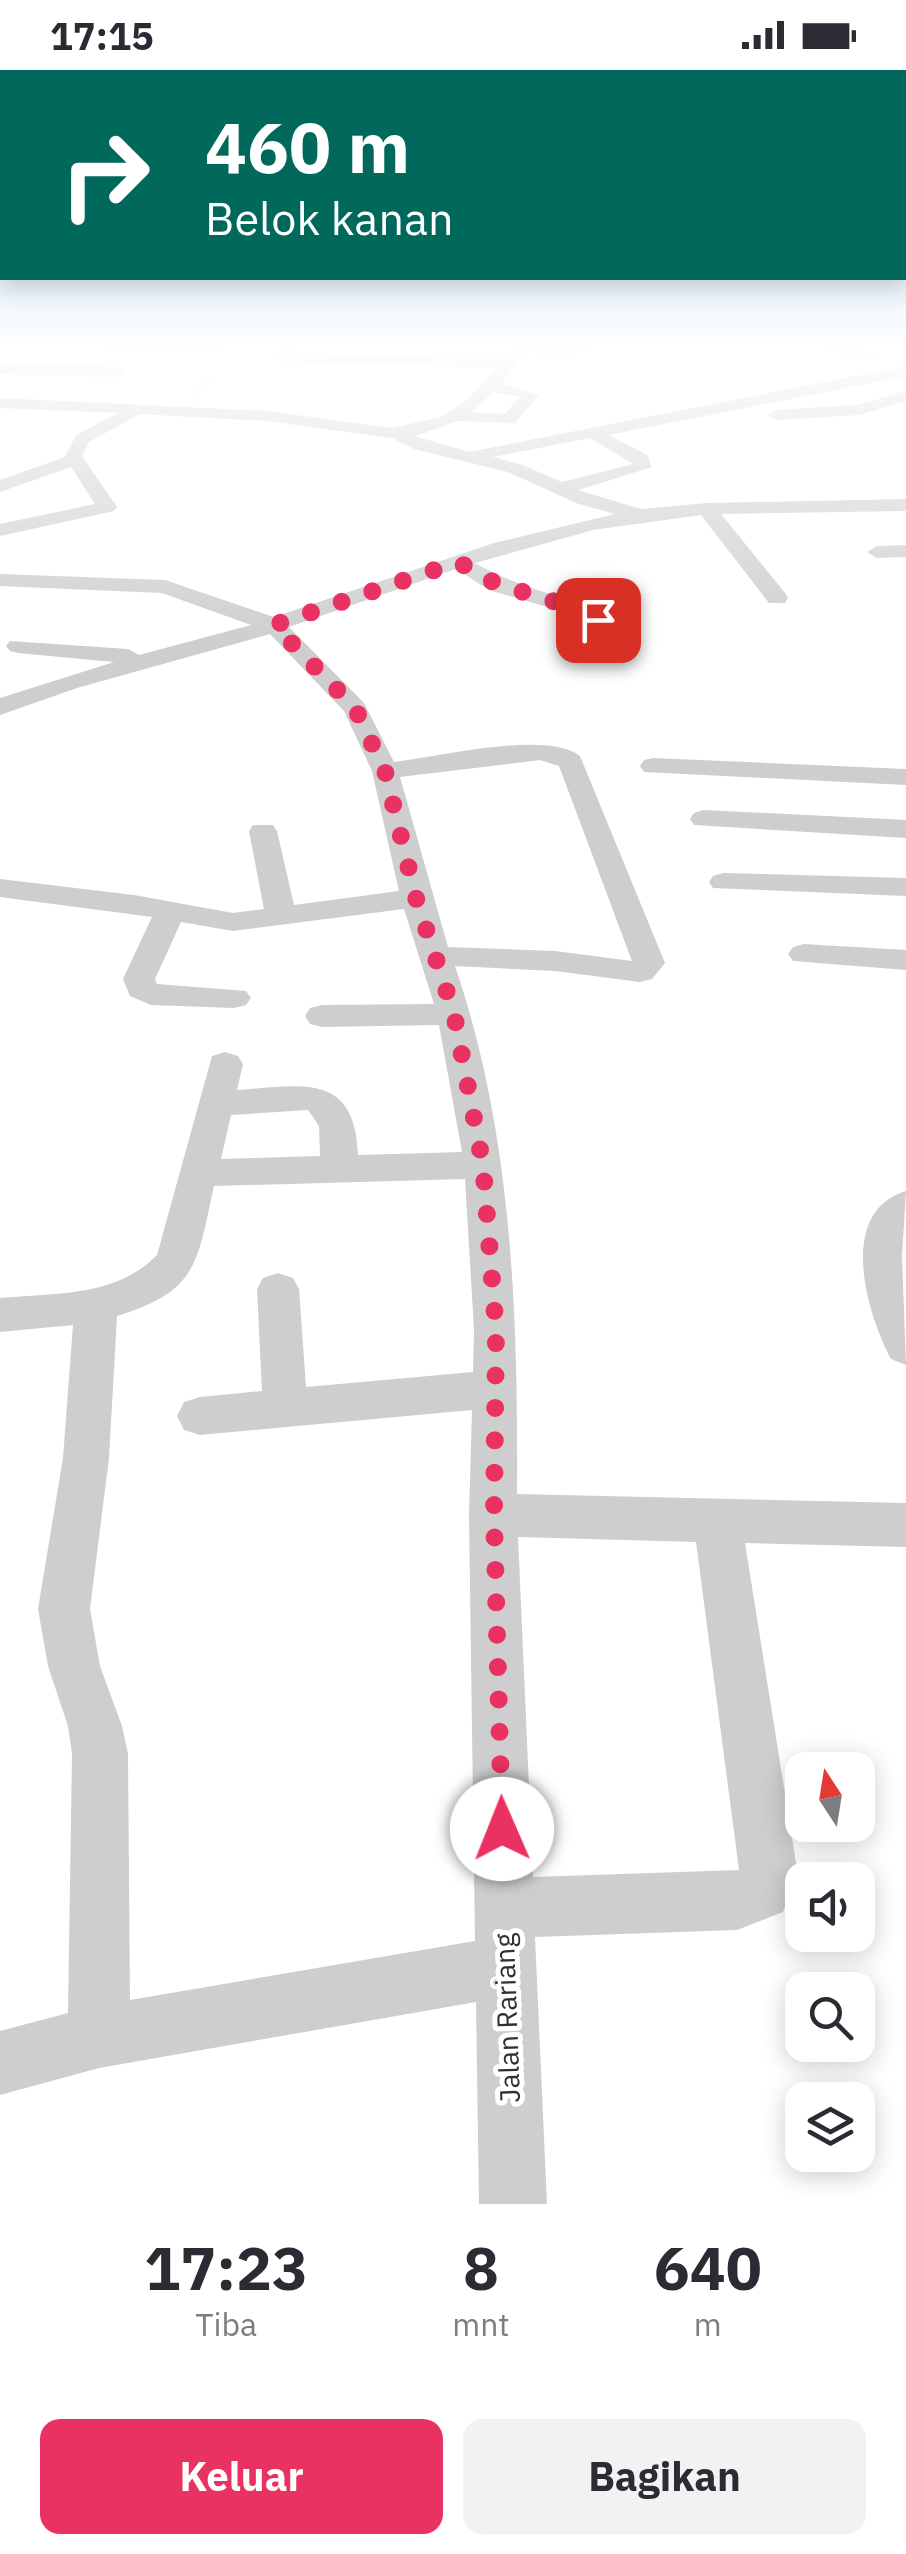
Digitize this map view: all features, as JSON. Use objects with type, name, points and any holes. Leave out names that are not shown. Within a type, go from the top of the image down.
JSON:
[{"type":"street","points":[[0,486],[73,460],[80,445]]},
{"type":"street","points":[[419,445],[514,468],[558,489],[641,515]]},
{"type":"street","points":[[473,456],[535,445]]},
{"type":"street","points":[[558,489],[643,467],[641,459],[613,445]]},
{"type":"street","points":[[0,530],[107,506],[73,460]]},
{"type":"street","points":[[0,707],[62,684],[274,625],[532,537],[641,515],[707,509],[902,508]]},
{"type":"street","points":[[707,509],[777,598]]},
{"type":"street","points":[[877,552],[906,550]]},
{"type":"street","points":[[458,562],[497,584],[579,609],[612,628]]},
{"type":"street","points":[[0,580],[131,582],[165,587],[274,625]]},
{"type":"street","name":"Jalan Rariang","points":[[274,625],[355,708],[385,771],[416,898],[454,1014],[483,1165],[496,1330],[494,1515],[513,2204]]},
{"type":"street","points":[[18,646],[156,658]]},
{"type":"street","points":[[385,771],[540,752],[562,756],[570,762],[650,963],[640,972],[625,972],[555,960],[438,956]]},
{"type":"street","points":[[653,766],[906,778]]},
{"type":"street","points":[[704,818],[906,829]]},
{"type":"street","points":[[263,830],[282,918]]},
{"type":"street","points":[[724,882],[906,887]]},
{"type":"street","points":[[0,888],[233,922],[416,898]]},
{"type":"street","points":[[170,912],[139,979],[142,990],[151,995],[234,998]]},
{"type":"street","points":[[804,954],[906,960]]},
{"type":"street","points":[[322,1016],[454,1014]]},
{"type":"street","points":[[0,1315],[96,1304],[164,1278],[176,1262],[225,1064]]},
{"type":"street","points":[[216,1104],[312,1098],[325,1102],[332,1108],[336,1121],[340,1169]]},
{"type":"street","points":[[198,1173],[483,1165]]},
{"type":"street","points":[[906,1205],[887,1224],[880,1263],[906,1346]]},
{"type":"street","points":[[278,1288],[285,1408]]},
{"type":"street","points":[[96,1304],[86,1458],[64,1610],[74,1666],[95,1726],[100,1754],[99,2036]]},
{"type":"street","points":[[200,1416],[495,1389]]},
{"type":"street","points":[[494,1515],[906,1525]]},
{"type":"street","points":[[0,2063],[99,2036],[267,2010],[505,1937],[736,1900],[762,1891],[768,1869],[717,1520]]},
{"type":"route","points":[[502,1829],[494,1515],[496,1330],[483,1165],[454,1014],[416,898],[385,771],[355,708],[274,625],[458,562],[510,590],[560,602],[598,620]]}]
